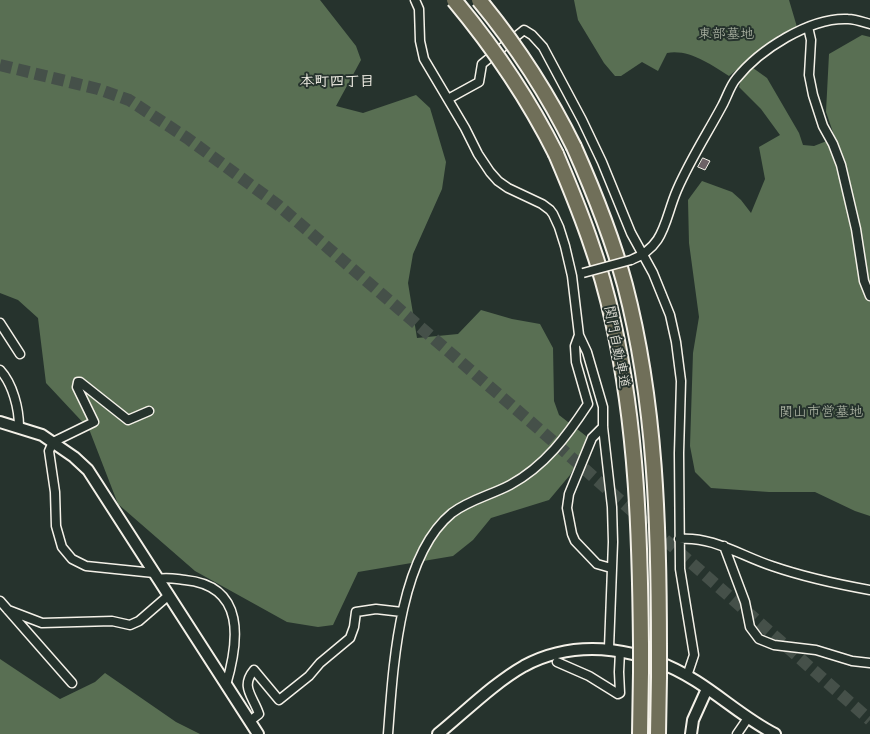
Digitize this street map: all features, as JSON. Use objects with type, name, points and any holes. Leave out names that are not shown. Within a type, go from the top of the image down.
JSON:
[{"type":"highway","name":"関門自動車道","points":[[454,0],[506,67],[526,97],[556,154],[577,203],[593,249],[613,321],[623,370],[636,468],[641,645],[640,734]]},
{"type":"highway","name":"関門自動車道","points":[[479,0],[532,72],[574,147],[596,199],[625,286],[642,369],[651,431],[657,504],[659,564],[658,734]]},
{"type":"street","points":[[415,0],[419,10],[420,41],[424,58],[478,154],[498,181],[542,204],[553,214],[559,227],[572,276],[579,335],[587,352],[603,407],[603,427],[612,507],[613,542],[608,648]]},
{"type":"street","points":[[572,276],[632,260],[644,255],[651,248],[663,231],[676,191],[723,105],[732,83],[749,65],[777,42],[821,22],[846,19],[870,24]]},
{"type":"street","points":[[808,27],[811,40],[809,75],[812,95],[823,126],[833,144],[841,165],[856,230],[864,281],[870,296]]},
{"type":"street","points":[[448,99],[477,85],[482,64],[524,30],[532,35],[543,47],[582,120],[602,162],[631,233],[661,290],[670,315],[680,368],[682,401],[679,453],[680,569],[694,655],[688,676]]},
{"type":"street","points":[[0,323],[20,354]]},
{"type":"street","points":[[388,734],[398,630],[410,583],[422,555],[444,521],[463,506],[510,485],[533,470],[560,444],[588,404],[576,362],[575,346],[579,335]]},
{"type":"street","points":[[0,370],[6,379],[17,406],[19,427]]},
{"type":"street","points":[[149,411],[128,420],[78,382],[77,386],[94,422],[53,442],[49,451],[55,492],[58,536],[66,552],[86,566],[203,583],[217,590],[227,601],[233,613],[233,662],[226,685]]},
{"type":"street","points":[[0,422],[42,435],[74,457],[93,476],[258,734]]},
{"type":"street","points":[[603,427],[592,438],[569,494],[567,508],[575,541],[597,564],[611,568]]},
{"type":"street","points":[[679,539],[690,538],[724,546],[769,565],[806,577],[870,590]]},
{"type":"street","points":[[724,546],[745,602],[750,627],[759,638],[774,645],[800,647],[852,661],[870,663]]},
{"type":"street","points":[[8,610],[42,623],[112,621],[130,625],[140,621],[169,595]]},
{"type":"street","points":[[0,601],[72,683]]},
{"type":"street","points":[[250,721],[259,714],[246,685],[248,677],[254,670],[279,700],[309,676],[320,663],[350,638],[356,612],[376,609],[402,612]]},
{"type":"street","points":[[438,734],[496,686],[524,666],[563,651],[597,648],[608,648],[657,661],[688,676],[748,718],[775,734]]},
{"type":"street","points":[[556,662],[589,676],[618,694],[620,693],[620,651]]},
{"type":"street","points":[[691,734],[692,720],[707,689]]},
{"type":"street","points":[[737,734],[748,718]]},
{"type":"green space","points":[[0,0],[320,0],[356,46],[361,60],[336,106],[363,113],[416,95],[430,108],[446,162],[442,189],[413,254],[408,283],[417,338],[458,334],[481,310],[512,319],[540,324],[553,348],[554,401],[559,415],[586,436],[589,443],[570,475],[549,500],[491,518],[473,540],[453,556],[358,572],[333,625],[318,627],[287,622],[195,571],[118,504],[89,429],[46,383],[38,318],[18,300],[0,293]]},
{"type":"green space","name":"東部墓地","points":[[574,0],[789,0],[797,27],[779,35],[729,76],[700,59],[676,52],[667,53],[658,71],[642,62],[621,76],[615,76],[604,63],[578,20]]},
{"type":"green space","name":"関山市営墓地","points":[[862,35],[870,37],[870,516],[815,492],[769,492],[711,488],[695,472],[690,446],[693,353],[699,317],[689,243],[688,200],[702,181],[732,192],[751,213],[765,179],[759,147],[780,135],[761,109],[739,87],[741,80],[753,68],[767,78],[799,133],[803,145],[814,146],[832,139],[836,141],[826,112],[829,54]]},
{"type":"green space","points":[[0,659],[60,699],[95,682],[105,673],[176,722],[200,734],[0,734]]},
{"type":"building","points":[[703,158],[710,161],[705,170],[698,167]]},
{"type":"tunnel","points":[[0,65],[98,89],[129,100],[187,138],[278,205],[539,429],[870,720]]},
{"type":"district","name":"本町四丁目","points":[[337,81]]}]
